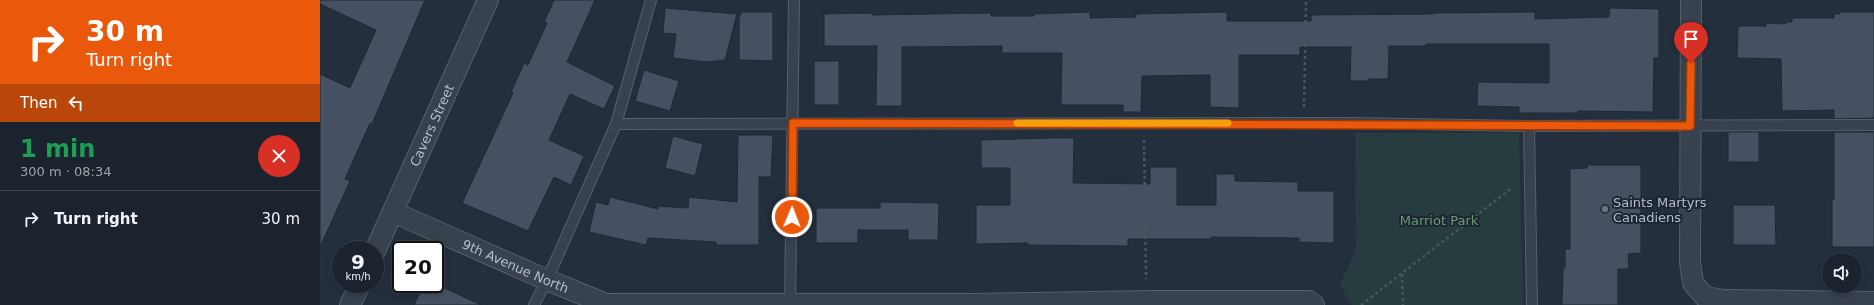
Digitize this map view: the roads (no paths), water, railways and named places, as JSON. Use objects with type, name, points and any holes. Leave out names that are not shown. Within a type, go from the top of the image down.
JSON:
[{"type":"street","name":"Cavers Street","points":[[379,241],[488,0]]},
{"type":"street","points":[[1691,0],[1690,262],[1693,283],[1705,297],[1724,300],[1823,304],[1874,302]]},
{"type":"street","name":"9th Avenue North","points":[[392,212],[547,280],[606,304],[972,305],[1309,301],[1314,305]]},
{"type":"street","points":[[350,305],[356,293]]},
{"type":"lane","points":[[534,305],[547,280],[616,124],[651,0]]},
{"type":"lane","points":[[790,304],[794,0]]},
{"type":"lane","points":[[616,124],[1304,123],[1529,126],[1874,125]]},
{"type":"lane","points":[[1529,126],[1532,305]]},
{"type":"place","name":"Saints Martyrs Canadiens","points":[[1605,209]]},
{"type":"park label","name":"Marriot Park","points":[[1439,220]]}]
